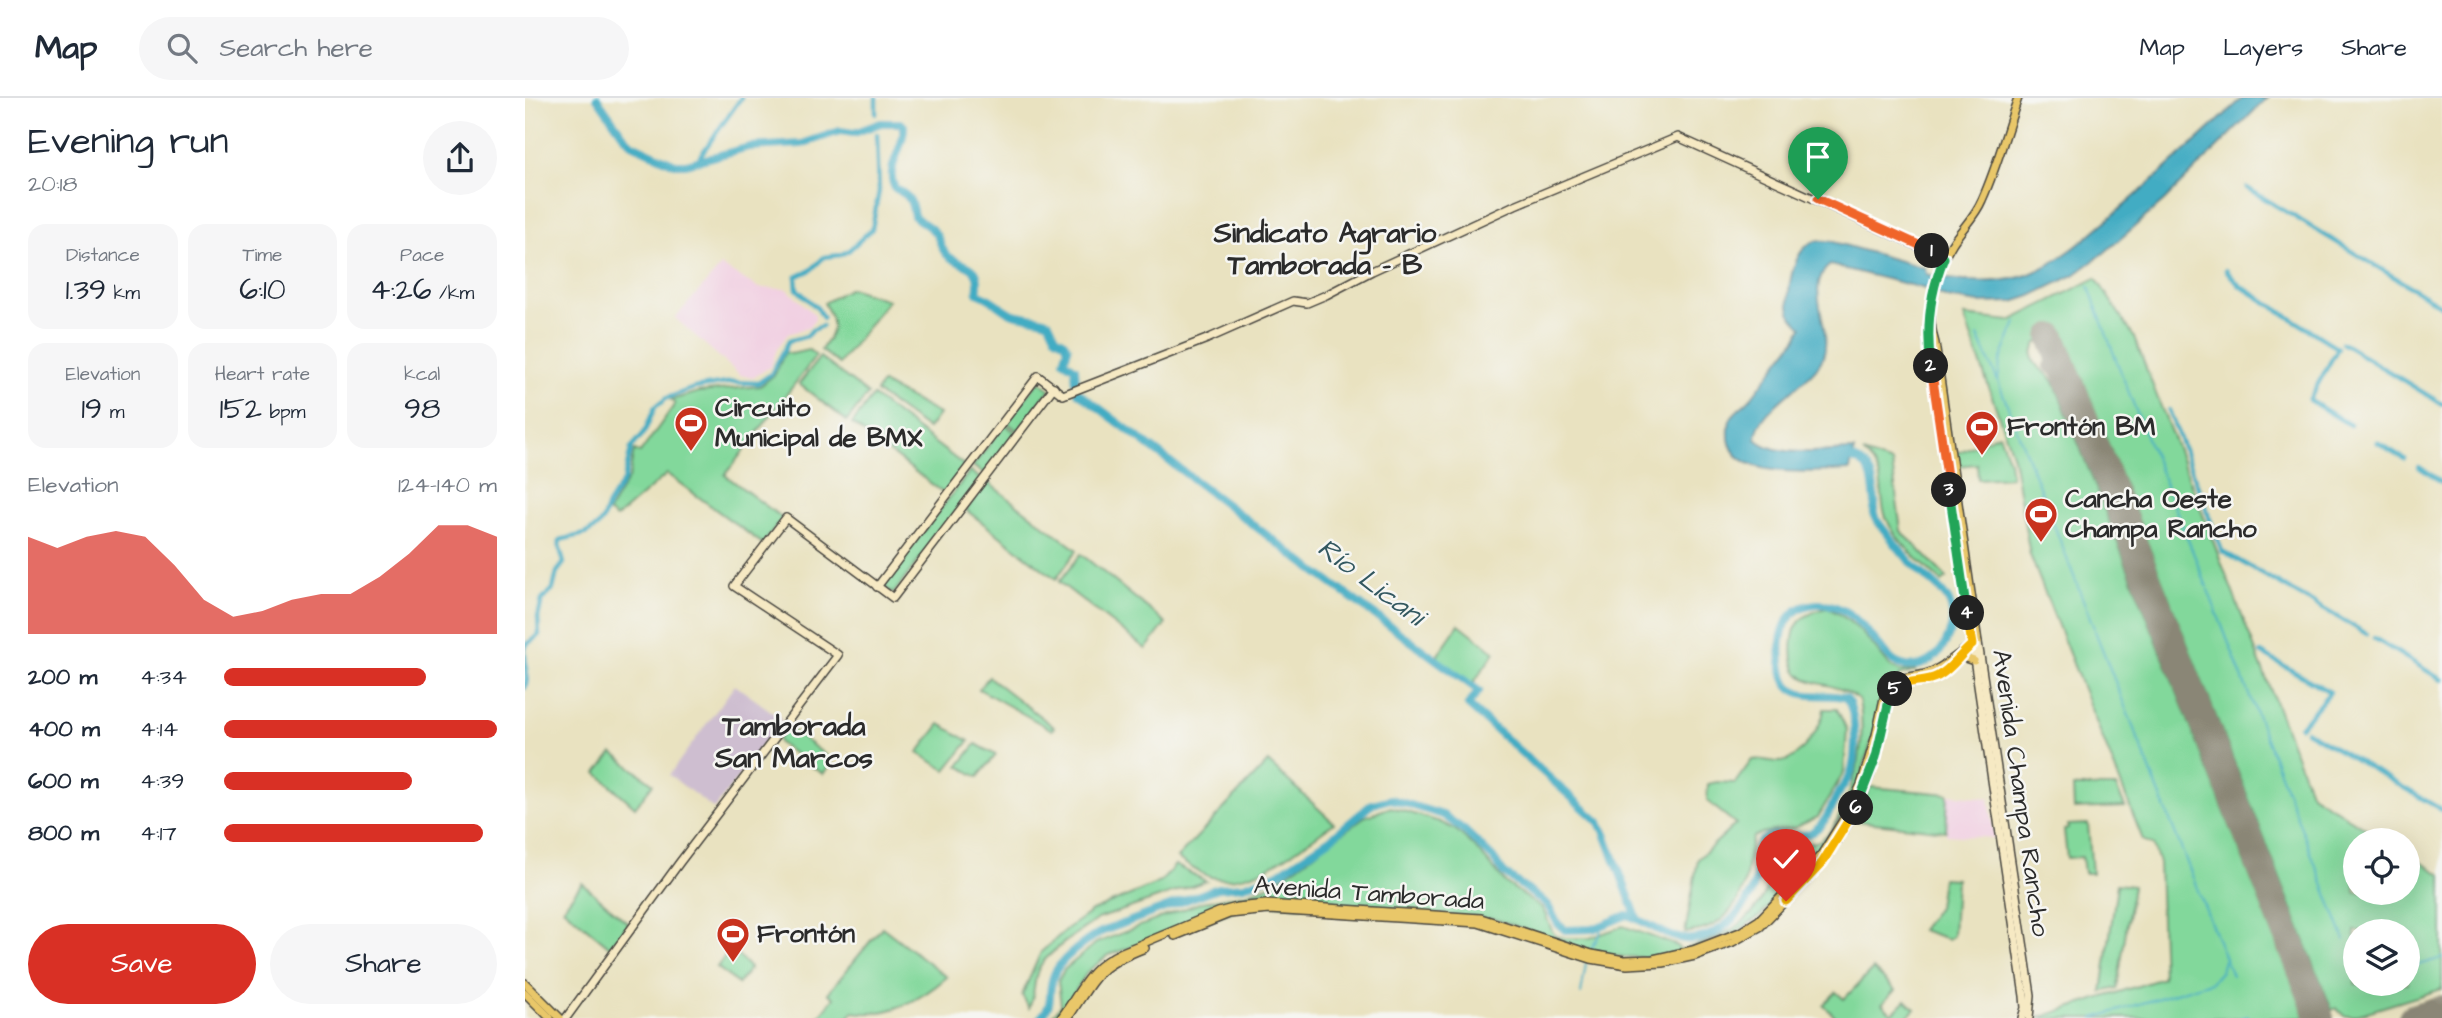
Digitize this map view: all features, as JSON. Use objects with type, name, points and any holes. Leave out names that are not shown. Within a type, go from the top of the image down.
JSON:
[{"type":"main road","name":"Avenida Champa Rancho","points":[[2018,98],[1981,203],[1944,258],[1933,293],[1931,330],[1974,661],[2026,1015]]},
{"type":"main road","points":[[877,587],[1038,376],[1063,394],[1207,339],[1293,301],[1307,303],[1515,205],[1678,137],[1944,258]]},
{"type":"main road","points":[[566,1018],[680,862],[838,655],[734,586],[786,518],[893,598],[1054,387]]},
{"type":"main road","name":"Avenida Champa Rancho","points":[[1972,645],[2031,995],[2026,1015]]},
{"type":"main road","name":"Avenida Tamborada","points":[[1068,1018],[1092,980],[1114,961],[1221,917],[1251,910],[1478,923],[1591,959],[1627,965],[1680,960],[1733,942],[1768,920],[1811,876],[1840,837],[1870,776],[1889,700],[1894,690],[1904,682],[1939,676],[1972,645]]},
{"type":"main road","name":"Avenida Tamborada","points":[[1061,1018],[1090,974],[1111,957],[1219,912],[1247,905],[1304,906],[1481,918],[1592,954],[1625,960],[1678,955],[1728,937],[1750,926],[1767,912],[1810,868],[1832,838],[1861,785],[1889,688],[1902,677],[1935,670],[1972,645]]},
{"type":"main road","points":[[1962,657],[1974,661]]},
{"type":"main road","points":[[525,983],[560,1018]]},
{"type":"main road","points":[[525,993],[549,1018]]},
{"type":"shaded area","points":[[721,266],[759,288],[787,289],[815,315],[815,320],[808,328],[788,334],[777,349],[771,366],[753,378],[740,375],[675,318]]},
{"type":"shaded area","points":[[735,685],[782,719],[714,809],[669,775]]},
{"type":"shaded area","points":[[1948,794],[1989,798],[1995,838],[1946,835]]},
{"type":"green space","points":[[2096,278],[2134,337],[2311,794],[2365,828],[2343,828],[2343,905],[2420,905],[2420,861],[2442,875],[2442,989],[2420,996],[2420,919],[2343,919],[2343,996],[2419,996],[2354,1016],[2344,1016],[2336,1008],[2332,1010],[2064,332],[2037,343],[2034,362],[2054,382],[2305,1015],[2302,1018],[2038,1018],[2163,978],[2159,863],[2153,845],[2143,840],[2030,555],[2013,457],[1964,316],[2010,321]]},
{"type":"green space","points":[[850,288],[888,300],[839,364],[821,350],[833,327],[824,303]]},
{"type":"green space","points":[[809,350],[816,356],[725,475],[782,518],[763,544],[667,474],[616,518],[608,512],[629,477],[634,450],[640,453],[675,404],[671,400],[699,392],[760,386],[775,374],[785,352],[791,354]]},
{"type":"green space","points":[[820,357],[868,394],[847,421],[799,384]]},
{"type":"green space","points":[[1039,381],[1050,389],[1018,431],[1007,422]]},
{"type":"green space","points":[[882,383],[939,414],[928,429],[876,392]]},
{"type":"green space","points":[[873,396],[965,466],[945,494],[852,424]]},
{"type":"green space","points":[[1005,424],[1016,433],[984,474],[973,466]]},
{"type":"green space","name":"Frontón BM","points":[[1999,434],[2009,461],[2011,477],[1978,479],[1977,464],[1957,466],[1955,454]]},
{"type":"green space","points":[[1863,453],[1892,463],[1901,531],[1947,578],[1942,582],[1907,549],[1890,526],[1885,516],[1877,470]]},
{"type":"green space","points":[[970,471],[981,479],[893,594],[882,585]]},
{"type":"green space","points":[[987,482],[1077,550],[1056,579],[966,510]]},
{"type":"green space","points":[[1081,554],[1166,623],[1146,649],[1059,582]]},
{"type":"green space","points":[[1827,608],[1855,626],[1891,667],[1900,671],[1916,671],[1899,676],[1873,737],[1856,791],[1814,859],[1760,916],[1739,930],[1692,949],[1655,957],[1623,957],[1590,951],[1495,919],[1256,903],[1109,955],[1088,971],[1058,1018],[1051,1018],[1061,1005],[1058,981],[1064,970],[1096,943],[1202,902],[1246,894],[1273,884],[1364,817],[1391,807],[1440,822],[1456,830],[1474,846],[1506,883],[1543,909],[1556,936],[1590,938],[1623,926],[1678,946],[1679,951],[1731,930],[1752,913],[1760,902],[1779,848],[1816,842],[1831,831],[1856,773],[1862,730],[1859,700],[1834,687],[1802,677],[1792,657],[1794,631],[1800,621],[1809,614]]},
{"type":"green space","points":[[1459,624],[1495,652],[1471,686],[1435,659]]},
{"type":"green space","points":[[989,677],[1054,727],[1052,730],[979,689]]},
{"type":"green space","points":[[1824,709],[1837,709],[1847,730],[1844,772],[1818,817],[1794,828],[1753,837],[1743,888],[1736,903],[1714,925],[1685,933],[1698,859],[1736,824],[1707,801],[1708,784],[1735,783],[1752,760],[1780,762],[1795,756],[1815,733]]},
{"type":"green space","points":[[940,724],[969,741],[946,770],[918,753]]},
{"type":"green space","points":[[789,728],[831,759],[832,762],[823,774],[779,743],[778,739],[785,729]]},
{"type":"green space","points":[[976,744],[996,755],[978,777],[959,766]]},
{"type":"green space","points":[[613,753],[653,784],[635,807],[597,773]]},
{"type":"green space","points":[[1268,762],[1334,823],[1276,863],[1244,876],[1228,879],[1211,877],[1177,858]]},
{"type":"green space","points":[[1870,787],[1948,794],[1946,831],[1856,821]]},
{"type":"green space","points":[[2073,787],[2116,787],[2125,807],[2074,809]]},
{"type":"green space","points":[[2088,824],[2092,873],[2084,873],[2082,857],[2067,858],[2064,830],[2068,829],[2068,825]]},
{"type":"green space","points":[[1175,865],[1206,881],[1098,919],[1074,935],[1056,949],[1038,970],[1029,1008],[1022,995],[1041,952],[1092,911],[1161,882]]},
{"type":"green space","points":[[1942,878],[1956,879],[1953,936],[1948,939],[1921,930],[1938,907]]},
{"type":"green space","points":[[582,883],[629,924],[611,948],[563,908]]},
{"type":"green space","points":[[2117,884],[2133,886],[2117,988],[2102,992]]},
{"type":"green space","points":[[882,927],[947,977],[927,993],[892,1009],[853,1012],[848,1018],[818,1018],[834,998],[828,993]]},
{"type":"green space","name":"Frontón","points":[[731,948],[750,968],[738,984],[717,967]]},
{"type":"green space","points":[[1873,969],[1895,990],[1882,1004],[1892,1014],[1906,1000],[1915,1009],[1906,1018],[1837,1018],[1823,1005],[1836,992],[1844,999]]},
{"type":"water","points":[[2243,98],[2267,98],[2164,201],[2104,253],[2074,275],[2031,296],[2013,302],[1979,303],[1947,298],[1926,289],[1830,265],[1822,274],[1818,296],[1825,333],[1823,357],[1818,367],[1765,416],[1756,439],[1776,449],[1789,451],[1854,450],[1850,470],[1780,471],[1746,462],[1735,453],[1729,439],[1731,418],[1749,401],[1797,338],[1802,327],[1791,314],[1789,296],[1795,263],[1806,247],[1815,241],[1830,241],[1925,268],[1926,274],[1951,279],[1994,281],[2021,277],[2044,267],[2078,245]]},
{"type":"waterway","name":"Río Licani","points":[[597,98],[632,144],[675,164],[686,164],[749,147],[802,144],[840,131],[854,133],[881,123],[901,123],[904,126],[903,134],[892,173],[895,188],[909,199],[914,216],[934,231],[946,254],[974,270],[978,282],[977,293],[1011,313],[1049,322],[1056,337],[1065,342],[1068,348],[1064,361],[1075,368],[1076,385]]},
{"type":"waterway","points":[[698,159],[741,98]]},
{"type":"waterway","points":[[876,98],[876,114]]},
{"type":"waterway","points":[[823,318],[818,309],[797,289],[796,277],[811,270],[824,257],[848,251],[872,229],[879,191],[877,134]]},
{"type":"waterway","points":[[2247,188],[2442,306]]},
{"type":"waterway","points":[[2226,270],[2239,285],[2338,348],[2309,400],[2350,425]]},
{"type":"waterway","points":[[2089,287],[2207,587]]},
{"type":"waterway","points":[[2016,323],[2000,361],[1998,381],[2094,628]]},
{"type":"waterway","points":[[525,649],[527,644],[539,635],[538,617],[542,600],[553,589],[557,572],[564,563],[560,540],[585,534],[597,527],[603,519],[608,505],[624,480],[631,448],[644,433],[655,407],[667,398],[694,388],[733,382],[758,383],[771,374],[789,341],[807,336],[812,330],[822,326]]},
{"type":"waterway","points":[[1978,336],[1998,381]]},
{"type":"waterway","points":[[2342,343],[2442,404]]},
{"type":"waterway","name":"Río Licani","points":[[1078,392],[1305,564],[1479,691],[1468,705],[1599,822],[1601,827]]},
{"type":"waterway","points":[[2169,410],[2222,551],[2367,634]]},
{"type":"waterway","points":[[2377,442],[2405,459]]},
{"type":"waterway","points":[[1040,1018],[1048,1008],[1051,983],[1056,971],[1073,951],[1101,932],[1218,888],[1244,886],[1279,873],[1330,839],[1372,804],[1391,799],[1443,815],[1463,829],[1493,858],[1504,873],[1547,904],[1558,924],[1565,930],[1593,929],[1627,915],[1677,938],[1697,939],[1719,930],[1729,923],[1751,894],[1756,878],[1757,851],[1761,842],[1772,836],[1800,836],[1817,829],[1827,817],[1852,768],[1854,724],[1846,698],[1802,694],[1790,687],[1784,679],[1781,642],[1791,616],[1806,606],[1828,604],[1837,607],[1861,624],[1893,661],[1912,666],[1921,665],[1935,657],[1949,635],[1953,620],[1950,604],[1939,588],[1913,565],[1875,517],[1870,472],[1861,462],[1844,457]]},
{"type":"waterway","points":[[2419,467],[2442,482]]},
{"type":"waterway","points":[[2208,590],[2343,935]]},
{"type":"waterway","points":[[2095,631],[2232,976]]},
{"type":"waterway","points":[[2374,638],[2442,680]]},
{"type":"waterway","points":[[2261,653],[2330,692],[2300,727]]},
{"type":"waterway","points":[[525,654],[525,688]]},
{"type":"waterway","points":[[2306,731],[2442,810]]},
{"type":"waterway","name":"Río Licani","points":[[1604,831],[1637,918]]},
{"type":"waterway","points":[[1591,949],[1600,934],[1601,925]]},
{"type":"waterway","points":[[2420,964],[2442,958]]},
{"type":"waterway","points":[[2094,1018],[2211,982],[2221,971],[2224,960]]},
{"type":"waterway","points":[[1581,994],[1586,963]]},
{"type":"waterway","points":[[2240,1018],[2248,1016]]},
{"type":"taxiway","points":[[2051,360],[2048,366],[2066,380],[2071,388]]},
{"type":"runway","points":[[2052,337],[2320,1018]]},
{"type":"runway","points":[[2412,1018],[2442,1009]]},
{"type":"place","name":"Circuito Municipal de BMX","points":[[691,453]]},
{"type":"place","name":"Frontón BM","points":[[1982,457]]},
{"type":"place","name":"Cancha Oeste Champa Rancho","points":[[2041,544]]},
{"type":"place","name":"Frontón","points":[[733,964]]},
{"type":"district","name":"Sindicato Agrario Tamborada - B","points":[[1325,249]]},
{"type":"district","name":"Tamborada San Marcos","points":[[794,742]]},
{"type":"route","points":[[1786,901],[1822,863],[1858,805],[1870,776],[1889,700],[1894,690],[1904,682],[1939,676],[1972,645],[1928,343],[1933,293],[1944,258],[1818,199]]}]
